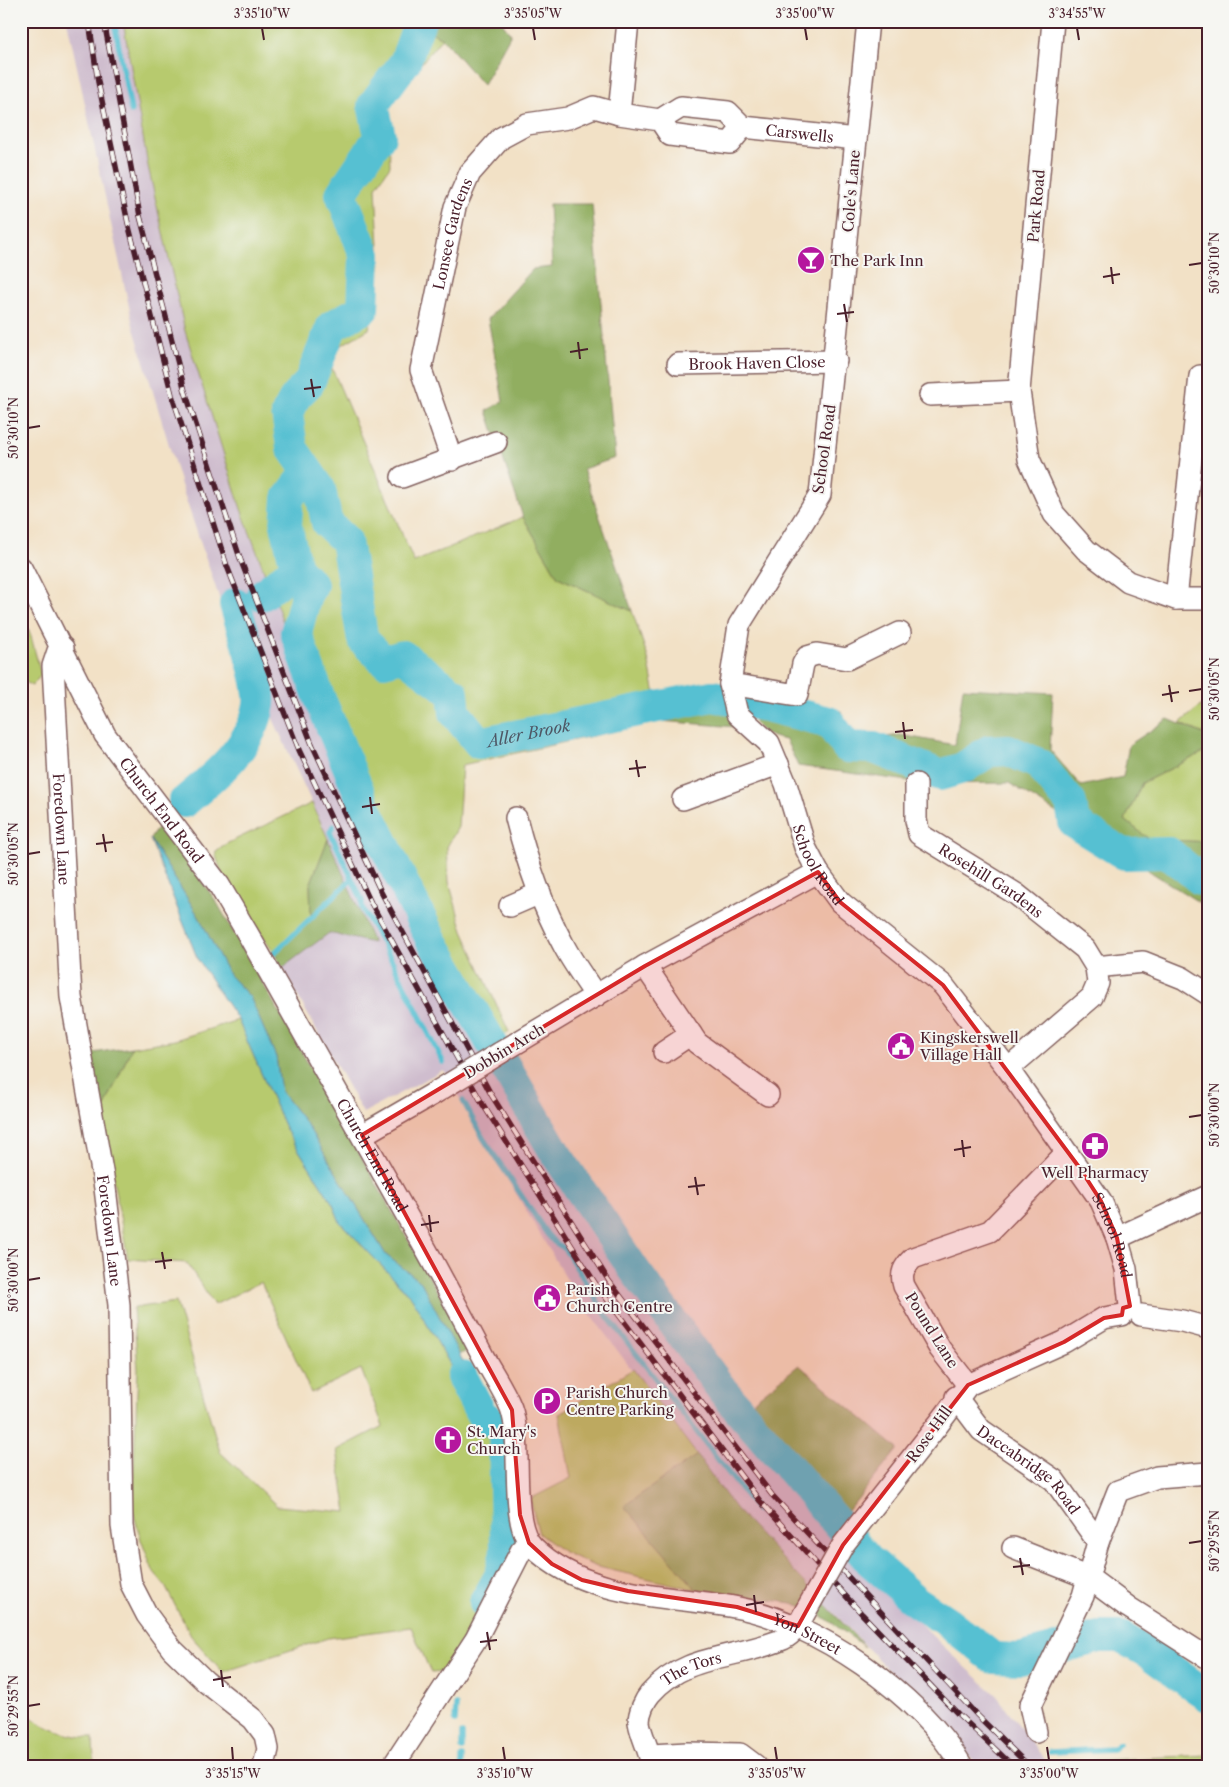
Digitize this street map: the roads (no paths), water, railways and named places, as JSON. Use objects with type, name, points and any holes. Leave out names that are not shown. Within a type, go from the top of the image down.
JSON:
[{"type":"street","points":[[628,21],[619,114],[660,120],[681,107],[728,112],[743,127],[730,143],[670,135],[660,120]]},
{"type":"street","name":"Cole's Lane","points":[[836,361],[868,21]]},
{"type":"street","name":"Park Road","points":[[1053,21],[1019,391],[1029,459],[1054,514],[1086,550],[1128,582],[1176,599],[1208,599]]},
{"type":"street","name":"Lonsee Gardens","points":[[452,460],[421,370],[455,207],[470,173],[501,138],[527,124],[568,118],[594,107],[619,114]]},
{"type":"street","name":"Carswells","points":[[743,127],[856,139]]},
{"type":"street","name":"Brook Haven Close","points":[[678,364],[836,361]]},
{"type":"street","name":"School Road","points":[[836,361],[820,495],[739,625],[732,688],[737,714],[769,743],[786,784],[805,847],[818,872],[840,902],[943,985],[1008,1070],[1101,1200],[1117,1238],[1126,1269],[1131,1312]]},
{"type":"street","points":[[1176,599],[1200,376]]},
{"type":"street","points":[[930,396],[1019,391]]},
{"type":"street","points":[[402,477],[452,460],[496,442]]},
{"type":"street","name":"Church End Road","points":[[21,568],[63,648],[105,735],[219,885],[445,1283],[512,1410],[520,1515],[529,1544]]},
{"type":"street","points":[[732,688],[798,695],[803,664],[807,657],[817,654],[847,659],[900,633]]},
{"type":"street","name":"Foredown Lane","points":[[63,648],[58,651],[53,666],[71,997],[105,1188],[119,1305],[122,1526],[131,1584],[148,1615],[172,1649],[206,1682],[253,1719],[265,1735],[268,1749],[264,1766]]},
{"type":"street","points":[[683,799],[778,764]]},
{"type":"street","name":"Rosehill Gardens","points":[[916,784],[916,820],[919,834],[1016,894],[1085,949],[1096,967]]},
{"type":"street","points":[[516,818],[528,862],[563,945],[596,996]]},
{"type":"street","name":"Dobbin Arch","points":[[362,1136],[646,966],[818,872]]},
{"type":"street","points":[[510,906],[540,893]]},
{"type":"street","points":[[1008,1070],[1092,997],[1098,983],[1096,967],[1143,962],[1183,978],[1208,994]]},
{"type":"street","points":[[646,966],[697,1044],[768,1095]]},
{"type":"street","points":[[664,1052],[692,1034]]},
{"type":"street","name":"Pound Lane","points":[[962,1391],[904,1286],[901,1277],[905,1266],[913,1258],[990,1231],[1066,1153]]},
{"type":"street","points":[[1117,1238],[1208,1196]]},
{"type":"street","points":[[962,1391],[1064,1342],[1104,1318],[1131,1312],[1182,1321],[1208,1328]]},
{"type":"street","name":"Rose Hill","points":[[801,1620],[843,1545],[937,1426],[962,1391]]},
{"type":"street","name":"Daccabridge Road","points":[[962,1391],[981,1430],[1054,1480],[1098,1542]]},
{"type":"street","points":[[1036,1732],[1030,1706],[1064,1638],[1089,1578],[1098,1542],[1118,1491],[1157,1477],[1208,1474]]},
{"type":"street","points":[[393,1766],[476,1639],[521,1551],[529,1544]]},
{"type":"street","name":"Yon Street","points":[[529,1544],[552,1564],[582,1580],[628,1591],[801,1620],[897,1692],[929,1722],[962,1766]]},
{"type":"street","points":[[1013,1548],[1089,1578],[1128,1607],[1208,1658]]},
{"type":"street","name":"The Tors","points":[[756,1766],[740,1754],[687,1753],[652,1761],[639,1721],[644,1700],[658,1684],[675,1671],[702,1660],[784,1639],[801,1620]]},
{"type":"water","points":[[150,839],[199,917],[229,975],[250,997],[276,1057],[281,1092],[307,1125],[386,1255],[421,1282],[467,1369],[482,1415],[473,1404],[412,1298],[340,1222],[333,1204],[286,1130],[238,1020],[198,960]]},
{"type":"waterway","points":[[114,21],[131,111]]},
{"type":"waterway","name":"Aller Brook","points":[[420,21],[405,62],[373,105],[380,136],[341,194],[365,255],[363,309],[332,326],[309,383],[296,396],[287,413],[292,448],[320,489],[327,523],[346,541],[363,640],[384,661],[403,656],[453,693],[455,713],[479,743],[712,696],[766,706],[829,722],[847,747],[874,748],[940,775],[963,768],[989,751],[1008,750],[1039,764],[1071,803],[1074,823],[1124,854],[1169,853],[1200,879],[1208,872]]},
{"type":"waterway","points":[[308,472],[288,498],[286,525],[296,568],[312,585],[306,595],[296,633],[320,699],[364,804],[431,939],[556,1154],[635,1271],[723,1391],[869,1560],[917,1602],[949,1623],[993,1658],[1020,1659],[1099,1637],[1121,1637],[1150,1654],[1208,1696]]},
{"type":"waterway","points":[[262,595],[296,568]]},
{"type":"waterway","points":[[184,802],[208,782],[241,747],[249,734],[259,704],[257,683],[235,604]]},
{"type":"waterway","points":[[355,816],[368,811]]},
{"type":"waterway","points":[[333,826],[330,832],[362,900],[362,908],[387,951],[443,1062]]},
{"type":"waterway","points":[[274,953],[352,879]]},
{"type":"waterway","points":[[463,1101],[483,1138],[547,1234],[554,1242],[564,1248],[607,1316],[757,1510]]},
{"type":"waterway","points":[[462,1377],[482,1415],[504,1429],[506,1550],[501,1574],[485,1603]]},
{"type":"waterway","points":[[455,1721],[456,1706]]},
{"type":"waterway","points":[[462,1734],[462,1749]]},
{"type":"waterway","points":[[1050,1752],[1113,1749],[1119,1744]]},
{"type":"waterway","points":[[462,1757],[462,1766]]},
{"type":"railway","points":[[89,21],[98,82],[128,223],[172,395],[227,566],[299,750],[371,903],[482,1103],[597,1286],[760,1501],[862,1614],[958,1714],[1013,1766]]},
{"type":"railway","points":[[104,21],[140,216],[185,391],[241,561],[312,744],[381,892],[492,1096],[609,1281],[772,1495],[976,1714],[1029,1766]]},
{"type":"place","name":"The Park Inn","points":[[811,260]]},
{"type":"place","name":"Kingskerswell Village Hall","points":[[901,1046]]},
{"type":"place","name":"Well Pharmacy","points":[[1095,1146]]},
{"type":"place","name":"Parish Church Centre","points":[[547,1298]]},
{"type":"place","name":"Parish Church Centre Parking","points":[[547,1401]]},
{"type":"place","name":"St. Mary's Church","points":[[448,1440]]}]
